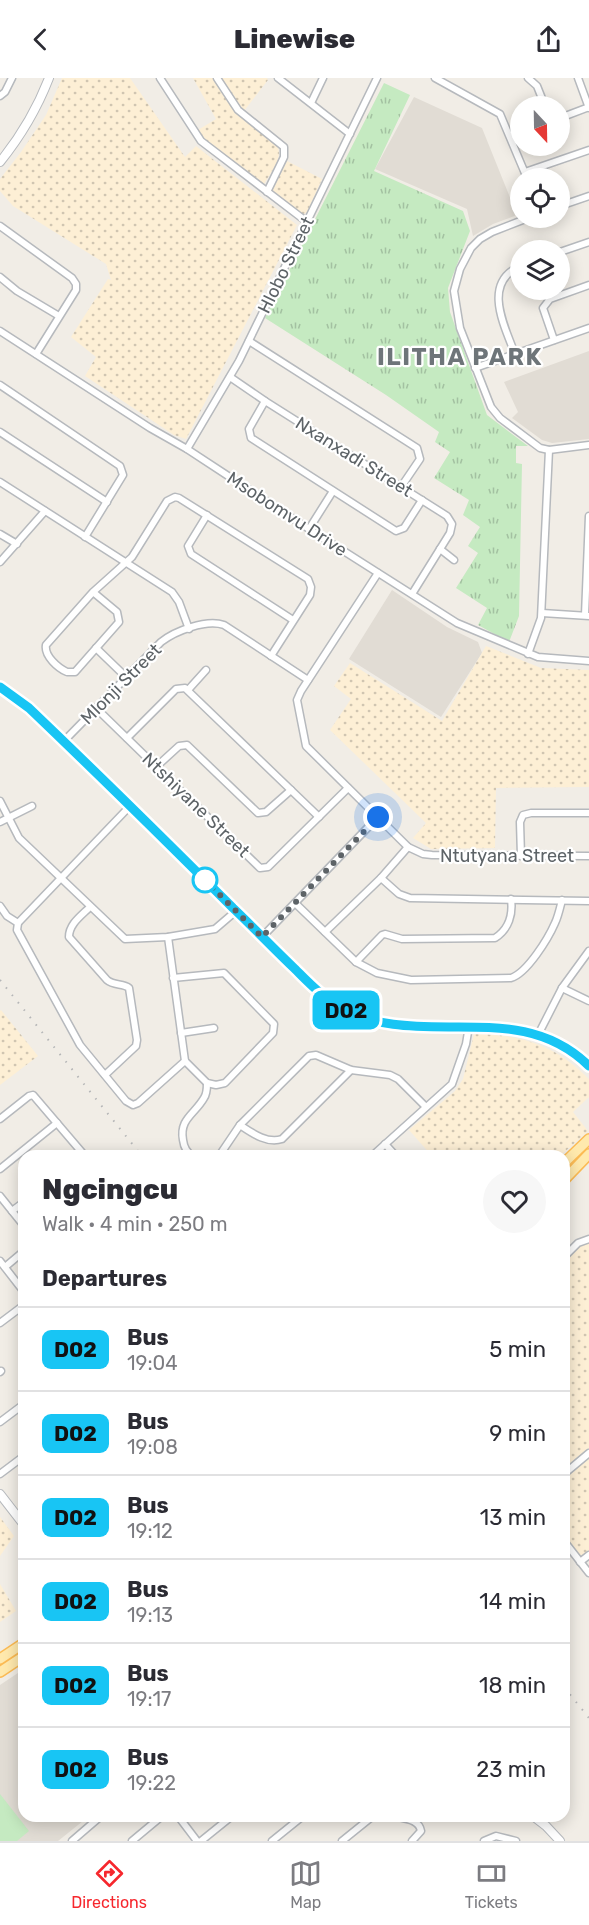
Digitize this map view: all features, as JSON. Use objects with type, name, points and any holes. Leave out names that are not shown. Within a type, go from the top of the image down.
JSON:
[{"type":"main road","points":[[570,1157],[589,1139]]},
{"type":"main road","points":[[570,1174],[589,1154]]},
{"type":"main road","points":[[0,1659],[18,1647]]},
{"type":"main road","points":[[0,1672],[18,1660]]},
{"type":"street","points":[[0,96],[5,92],[12,78]]},
{"type":"street","points":[[0,162],[33,114],[49,78]]},
{"type":"street","points":[[160,78],[201,141],[307,222]]},
{"type":"street","points":[[217,78],[238,110],[284,147],[284,157],[267,192]]},
{"type":"street","points":[[278,78],[350,134]]},
{"type":"street","points":[[311,103],[323,78]]},
{"type":"street","name":"Hlobo Street","points":[[188,449],[249,341],[377,78]]},
{"type":"street","points":[[435,78],[500,114],[523,168]]},
{"type":"street","points":[[528,78],[535,84],[540,96]]},
{"type":"street","points":[[570,114],[589,107],[578,78]]},
{"type":"street","points":[[544,168],[589,150]]},
{"type":"street","points":[[570,203],[589,196]]},
{"type":"street","points":[[510,224],[480,239],[471,248],[456,280],[454,291],[459,328],[495,413],[540,447],[549,450],[589,445]]},
{"type":"street","points":[[0,226],[73,280],[76,290],[36,354]]},
{"type":"street","points":[[570,249],[589,242]]},
{"type":"street","points":[[510,272],[505,275],[498,293],[502,320],[515,354]]},
{"type":"street","points":[[0,276],[16,291],[59,316]]},
{"type":"street","points":[[554,340],[543,308],[545,303],[550,299],[589,285]]},
{"type":"street","points":[[476,368],[589,328]]},
{"type":"street","name":"Msobomvu Drive","points":[[0,331],[457,623],[528,654],[551,660],[589,661]]},
{"type":"street","points":[[249,341],[417,448],[420,459],[401,487]]},
{"type":"street","name":"Nxanxadi Street","points":[[230,377],[447,516],[452,524],[450,533],[412,594]]},
{"type":"street","points":[[0,385],[120,466],[123,475],[85,537]]},
{"type":"street","points":[[265,401],[249,429],[251,438],[396,531],[404,528],[423,500]]},
{"type":"street","points":[[0,432],[107,502]]},
{"type":"street","points":[[528,654],[542,613],[549,450]]},
{"type":"street","points":[[0,482],[177,597],[189,629]]},
{"type":"street","points":[[309,529],[333,491]]},
{"type":"street","points":[[93,592],[117,612],[118,625],[75,672],[71,673],[62,670],[47,655],[46,645],[93,592],[132,557],[167,501],[171,498],[179,498],[308,579],[311,591],[271,656]]},
{"type":"street","points":[[0,562],[45,511]]},
{"type":"street","points":[[207,515],[188,546],[191,554],[293,621]]},
{"type":"street","points":[[542,613],[587,616],[589,516]]},
{"type":"street","points":[[0,534],[17,544]]},
{"type":"street","points":[[440,549],[454,560]]},
{"type":"street","name":"Ntutyana Street","points":[[378,573],[297,700],[304,742],[408,847],[416,851],[432,855],[589,856]]},
{"type":"street","name":"Mlonji Street","points":[[64,741],[165,639],[208,623],[221,624],[308,680]]},
{"type":"street","points":[[96,648],[127,678]]},
{"type":"street","points":[[188,690],[206,670]]},
{"type":"street","points":[[0,687],[29,708],[64,741],[323,995],[371,1021],[395,1026],[469,1026],[514,1029],[538,1035],[570,1051],[589,1066]]},
{"type":"street","points":[[127,738],[176,689],[188,690],[319,817]]},
{"type":"street","name":"Ntshiyane Street","points":[[97,709],[260,868],[268,867],[348,788]]},
{"type":"street","points":[[156,767],[179,746],[187,745],[258,813],[266,812],[291,790]]},
{"type":"street","points":[[0,801],[19,838],[125,939],[168,937],[215,929],[236,911]]},
{"type":"street","points":[[0,822],[32,806]]},
{"type":"street","points":[[130,806],[18,923],[17,930],[80,1045],[126,1101],[133,1105],[138,1103],[184,1061]]},
{"type":"street","points":[[520,856],[520,822],[523,815],[589,813]]},
{"type":"street","points":[[262,937],[378,817]]},
{"type":"street","points":[[325,932],[381,878],[408,847]]},
{"type":"street","points":[[381,878],[399,894],[410,898],[589,901]]},
{"type":"street","points":[[356,962],[385,934],[402,939],[495,938],[502,932],[511,917],[511,899]]},
{"type":"street","points":[[295,903],[356,962],[377,973],[411,980],[518,976],[526,969],[555,923],[562,900]]},
{"type":"street","points":[[0,906],[7,916],[18,923]]},
{"type":"street","points":[[90,907],[73,923],[69,937],[107,980],[112,984],[125,985],[129,988],[137,1040],[136,1046],[105,1075]]},
{"type":"street","points":[[168,937],[173,978],[181,1033],[184,1061],[207,1083],[216,1085],[225,1083],[273,1033],[274,1024],[224,973],[173,978]]},
{"type":"street","points":[[538,1035],[562,988],[589,951]]},
{"type":"street","points":[[562,988],[589,1002]]},
{"type":"street","points":[[378,1150],[452,1084],[466,1044],[469,1026]]},
{"type":"street","points":[[181,1033],[214,1028]]},
{"type":"street","points":[[223,1150],[240,1125],[309,1056],[316,1055],[351,1070],[398,1078],[426,1107]]},
{"type":"street","points":[[240,1125],[257,1136],[276,1141],[282,1139],[351,1070]]},
{"type":"street","points":[[186,1150],[182,1134],[186,1118],[205,1097],[207,1083]]},
{"type":"street","points":[[0,1119],[33,1095],[77,1150]]},
{"type":"street","points":[[24,1150],[57,1123]]},
{"type":"street","points":[[385,1144],[390,1150]]},
{"type":"street","points":[[0,1169],[18,1154]]},
{"type":"street","points":[[0,1196],[18,1218]]},
{"type":"street","points":[[12,1211],[18,1206]]},
{"type":"street","points":[[570,1251],[578,1243],[589,1239]]},
{"type":"street","points":[[5,1267],[18,1256]]},
{"type":"street","points":[[0,1261],[18,1284]]},
{"type":"street","points":[[0,1323],[18,1310]]},
{"type":"street","points":[[0,1422],[18,1408]]},
{"type":"street","points":[[570,1469],[589,1453]]},
{"type":"street","points":[[0,1474],[18,1460]]},
{"type":"street","points":[[0,1494],[18,1517]]},
{"type":"street","points":[[570,1549],[589,1573]]},
{"type":"street","points":[[580,1562],[589,1555]]},
{"type":"street","points":[[72,1841],[94,1822]]},
{"type":"street","points":[[132,1841],[155,1822]]},
{"type":"street","points":[[183,1822],[199,1841],[224,1822]]},
{"type":"street","points":[[272,1841],[296,1822]]},
{"type":"street","points":[[342,1841],[366,1822]]},
{"type":"street","points":[[412,1841],[421,1831],[416,1822]]},
{"type":"street","points":[[541,1822],[560,1841]]},
{"type":"street","points":[[484,1841],[496,1836],[516,1841]]},
{"type":"shaded area","points":[[414,97],[482,128],[510,198],[510,218],[493,224],[473,236],[467,209],[375,169]]},
{"type":"shaded area","points":[[589,351],[589,439],[552,443],[542,440],[512,418],[518,412],[504,382]]},
{"type":"shaded area","points":[[392,590],[447,627],[478,642],[482,653],[441,717],[349,659]]},
{"type":"shaded area","points":[[18,1673],[18,1822],[82,1822],[58,1841],[0,1841],[0,1685]]},
{"type":"green space","points":[[384,83],[410,95],[374,171],[463,211],[470,231],[448,288],[450,312],[487,415],[528,446],[516,446],[516,463],[522,464],[519,616],[509,642],[478,625],[487,608],[456,588],[478,553],[468,546],[480,527],[463,515],[469,500],[434,478],[450,452],[435,442],[439,432],[386,395],[265,318]]},
{"type":"green space","points":[[0,1794],[18,1817],[18,1822],[22,1822],[29,1831],[17,1841],[0,1841]]},
{"type":"sand","points":[[62,78],[130,78],[185,157],[196,146],[297,225],[186,439],[174,435],[85,376],[96,357],[71,337],[108,279],[111,280],[106,264],[13,206],[0,191],[0,179],[46,115]]},
{"type":"sand","points":[[193,78],[267,78],[268,80],[240,116],[277,146],[279,151],[275,165],[264,184],[203,139],[198,130],[216,119]]},
{"type":"sand","points":[[287,161],[322,179],[304,214],[299,213],[274,194],[273,189]]},
{"type":"sand","points":[[486,646],[541,668],[589,670],[589,787],[496,788],[495,848],[431,849],[413,838],[426,823],[330,730],[351,699],[334,686],[350,663],[442,721]]},
{"type":"sand","points":[[0,1011],[38,1056],[0,1085]]},
{"type":"sand","points":[[474,1034],[507,1036],[536,1044],[564,1058],[589,1079],[589,1097],[573,1112],[588,1131],[567,1150],[427,1150],[409,1130],[455,1091],[463,1079]]},
{"type":"sand","points":[[589,1242],[589,1448],[570,1463],[570,1254],[578,1247]]},
{"type":"sand","points":[[589,1457],[589,1553],[583,1556],[578,1554],[570,1544],[570,1472]]},
{"type":"sand","points":[[0,1517],[14,1536],[0,1556]]},
{"type":"sand","points":[[0,1584],[16,1611],[0,1622]]},
{"type":"railway","points":[[0,980],[137,1150]]},
{"type":"railway","points":[[570,1694],[589,1718]]},
{"type":"bus line","name":"D02","points":[[0,687],[29,708],[309,983],[335,1004],[371,1021],[390,1025],[499,1027],[522,1030],[552,1040],[589,1066]]},
{"type":"district","name":"ILITHA PARK","points":[[460,357]]},
{"type":"route","points":[[205,880],[262,937],[378,817]]}]
